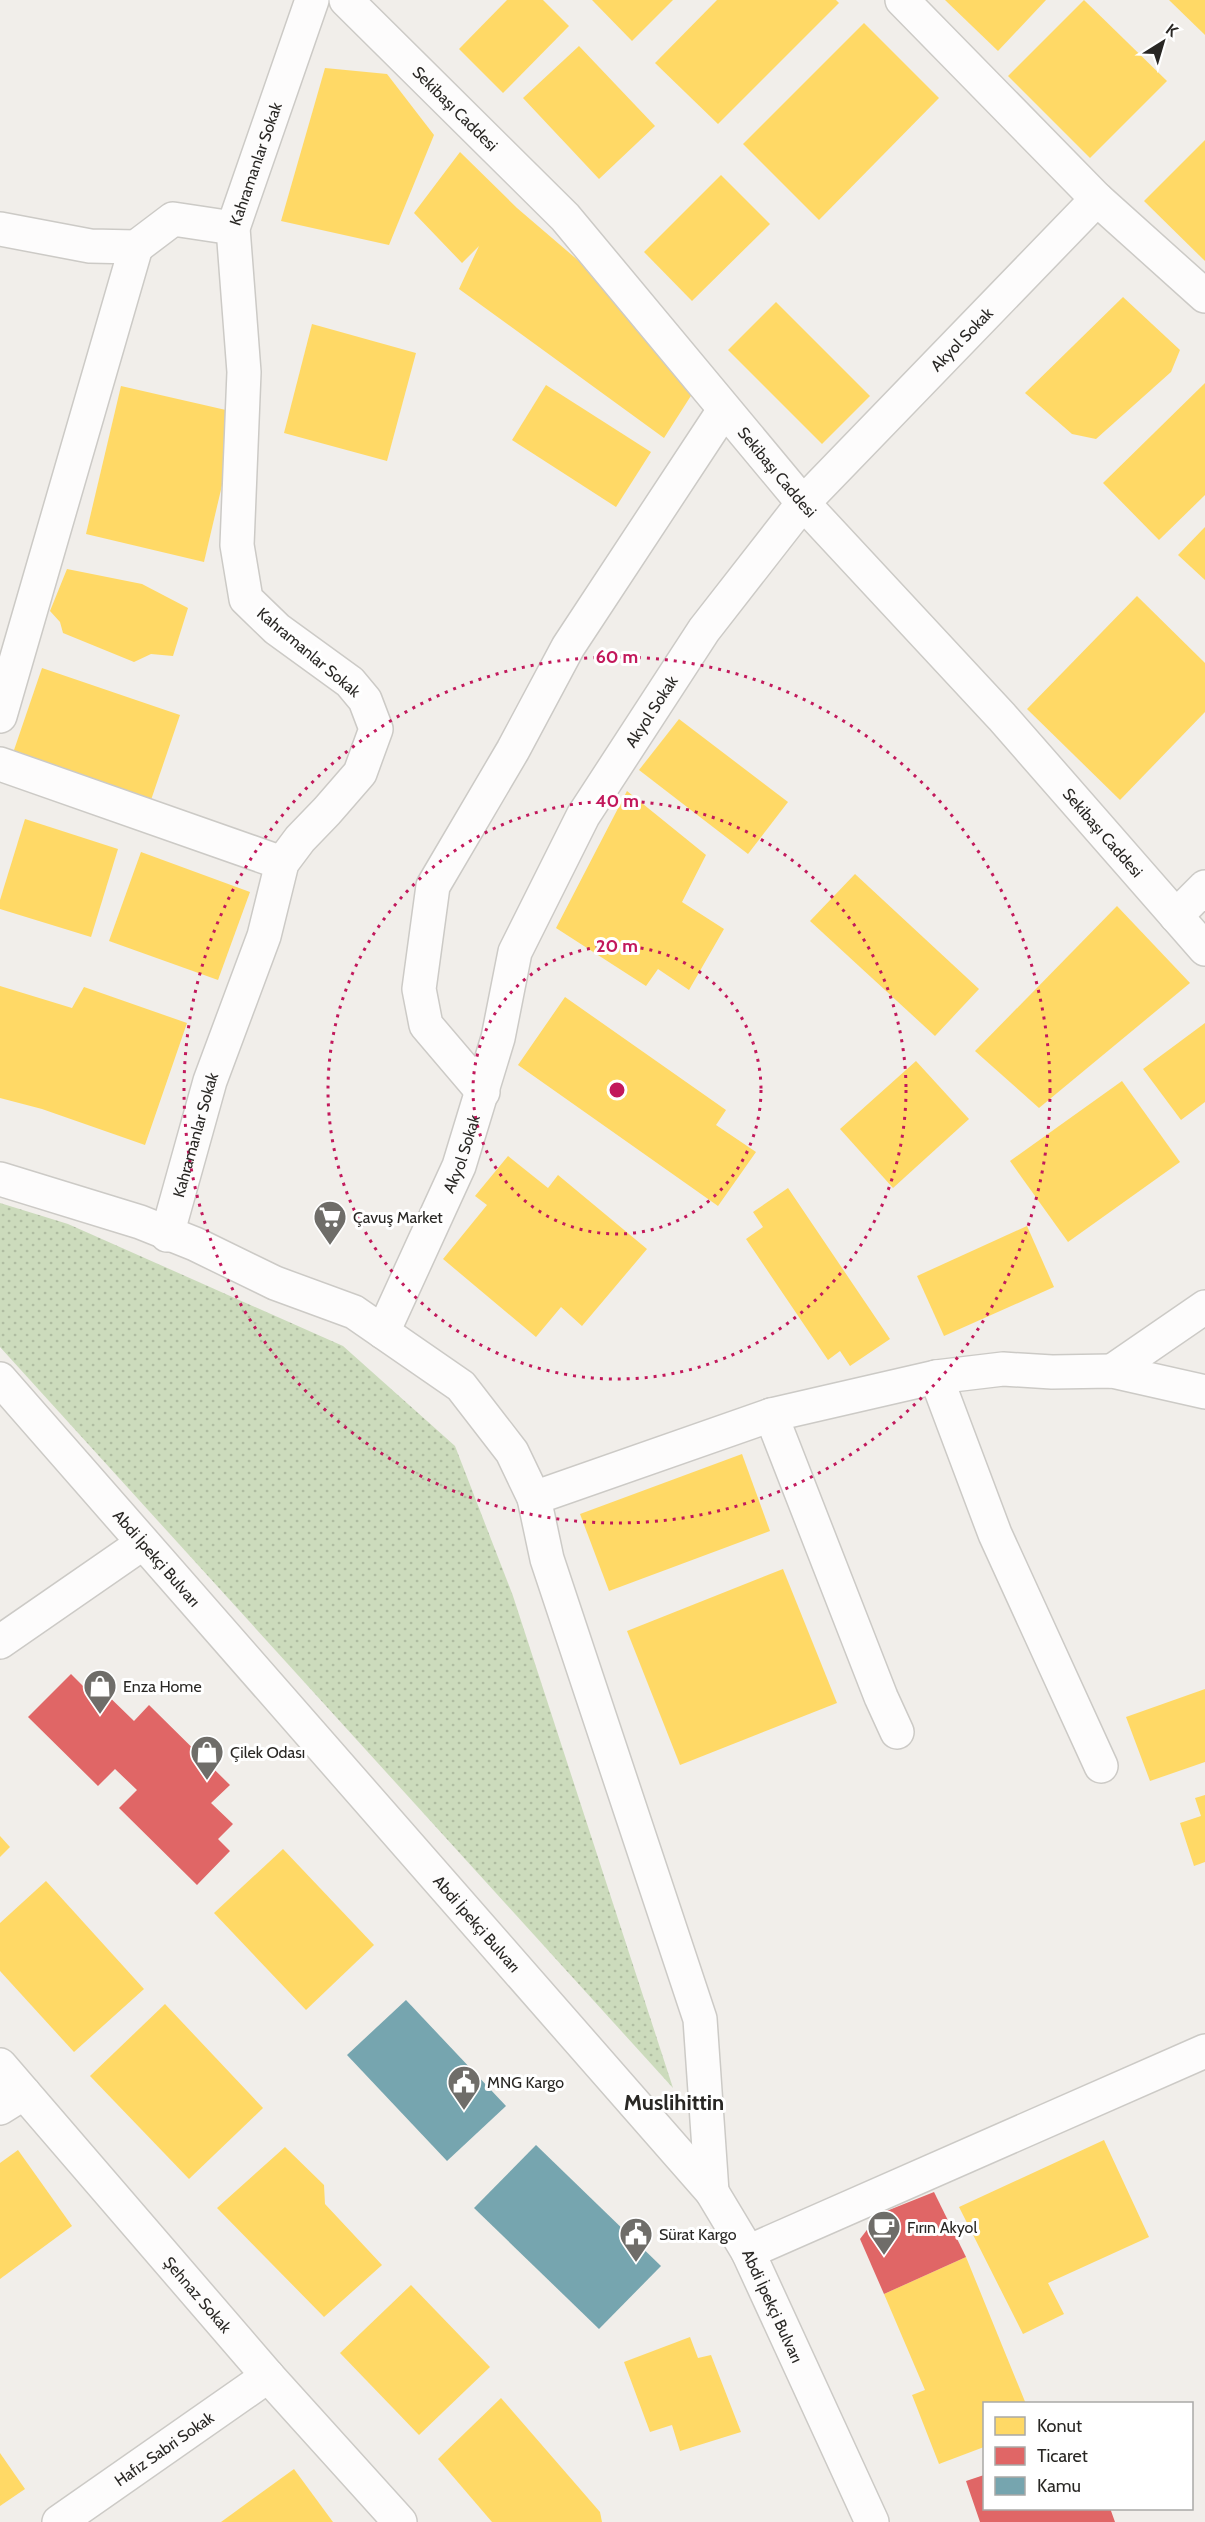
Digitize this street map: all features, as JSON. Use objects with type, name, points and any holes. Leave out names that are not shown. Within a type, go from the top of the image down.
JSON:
[{"type":"street","name":"Kahramanlar Sokak","points":[[181,1239],[210,1081],[264,936],[282,863],[300,839],[360,772],[376,729],[365,700],[350,682],[277,629],[246,598],[237,544],[244,372],[233,228],[312,0]]},
{"type":"street","name":"Sekibaşı Caddesi","points":[[346,0],[565,217],[803,503],[1002,717],[1205,949]]},
{"type":"street","points":[[902,0],[1097,199],[1205,296]]},
{"type":"street","name":"Akyol Sokak","points":[[383,1332],[459,1166],[498,1038],[515,952],[583,816],[704,630],[803,503],[1097,199]]},
{"type":"street","points":[[0,716],[136,247],[173,219],[233,228]]},
{"type":"street","points":[[0,229],[90,246],[136,247]]},
{"type":"street","points":[[483,1092],[426,1024],[419,989],[434,886],[513,750],[568,647],[724,410]]},
{"type":"street","points":[[0,764],[282,863]]},
{"type":"street","points":[[1176,916],[1205,887]]},
{"type":"street","points":[[0,1179],[140,1222],[275,1283],[354,1312],[461,1386],[512,1452],[534,1498],[547,1559],[700,2019],[712,2192]]},
{"type":"street","points":[[1112,1371],[1205,1307]]},
{"type":"street","points":[[534,1498],[771,1415],[936,1377],[1003,1370],[1112,1371],[1205,1392]]},
{"type":"street","points":[[936,1377],[995,1534],[1101,1767]]},
{"type":"street","name":"Abdi İpekçi Bulvarı","points":[[0,1379],[712,2192],[748,2252],[872,2522]]},
{"type":"street","points":[[771,1415],[881,1697],[897,1732]]},
{"type":"street","points":[[13,1633],[143,1543]]},
{"type":"street","points":[[748,2252],[1205,2051]]},
{"type":"street","name":"Şehnaz Sokak","points":[[0,2065],[12,2100],[400,2522]]},
{"type":"street","name":"Hafız Sabri Sokak","points":[[59,2522],[268,2376]]},
{"type":"green space","points":[[0,1203],[68,1224],[343,1346],[455,1446],[513,1596],[673,2088],[0,1347]]},
{"type":"building: Konut","points":[[507,0],[543,0],[569,26],[503,93],[459,49]]},
{"type":"building: Konut","points":[[592,0],[673,0],[632,41]]},
{"type":"building: Konut","points":[[717,0],[836,0],[839,3],[718,124],[655,63]]},
{"type":"building: Konut","points":[[945,0],[1046,0],[998,51]]},
{"type":"building: Konut","points":[[1084,0],[1167,81],[1090,158],[1008,76]]},
{"type":"building: Konut","points":[[1169,0],[1205,0],[1205,35]]},
{"type":"building: Konut","points":[[864,23],[939,98],[819,220],[743,144]]},
{"type":"building: Konut","points":[[579,46],[655,126],[599,179],[523,98]]},
{"type":"building: Konut","points":[[325,68],[387,74],[434,135],[389,245],[281,221]]},
{"type":"building: Konut","points":[[1205,140],[1205,261],[1144,201]]},
{"type":"building: Konut","points":[[460,152],[517,208],[601,280],[694,391],[664,438],[459,289],[479,246],[462,263],[414,213]]},
{"type":"building: Konut","points":[[721,175],[770,224],[692,301],[644,252]]},
{"type":"building: Konut","points":[[1123,297],[1180,350],[1171,372],[1096,439],[1072,434],[1025,393]]},
{"type":"building: Konut","points":[[776,302],[870,396],[822,444],[728,350]]},
{"type":"building: Konut","points":[[312,324],[416,353],[387,461],[284,433]]},
{"type":"building: Konut","points":[[1205,383],[1205,495],[1159,540],[1103,483]]},
{"type":"building: Konut","points":[[546,385],[651,452],[616,507],[512,440]]},
{"type":"building: Konut","points":[[121,386],[239,413],[204,562],[86,534]]},
{"type":"building: Konut","points":[[1205,527],[1205,580],[1178,555]]},
{"type":"building: Konut","points":[[67,569],[142,584],[188,608],[173,656],[151,654],[134,662],[63,633],[60,622],[50,611]]},
{"type":"building: Konut","points":[[1137,596],[1205,663],[1205,712],[1120,800],[1027,709]]},
{"type":"building: Konut","points":[[42,668],[180,715],[151,800],[13,753]]},
{"type":"building: Konut","points":[[679,719],[788,802],[748,854],[639,770]]},
{"type":"building: Konut","points":[[627,791],[706,855],[682,902],[724,929],[689,990],[658,969],[646,986],[556,928]]},
{"type":"building: Konut","points":[[25,819],[118,849],[91,937],[0,909],[0,900]]},
{"type":"building: Konut","points":[[141,852],[250,892],[218,980],[109,941]]},
{"type":"building: Konut","points":[[855,874],[979,989],[935,1036],[810,921]]},
{"type":"building: Konut","points":[[1117,906],[1190,983],[1039,1108],[975,1051]]},
{"type":"building: Konut","points":[[0,986],[72,1008],[84,987],[187,1023],[145,1145],[42,1109],[0,1098]]},
{"type":"building: Konut","points":[[565,997],[726,1110],[716,1125],[756,1152],[718,1206],[518,1065]]},
{"type":"building: Konut","points":[[1205,1023],[1205,1102],[1181,1120],[1143,1069]]},
{"type":"building: Konut","points":[[916,1061],[969,1119],[893,1188],[840,1129]]},
{"type":"building: Konut","points":[[1122,1081],[1180,1162],[1068,1242],[1010,1161]]},
{"type":"building: Konut","points":[[508,1156],[548,1188],[558,1175],[647,1249],[582,1326],[561,1307],[536,1337],[443,1259],[487,1205],[475,1196]]},
{"type":"building: Konut","points":[[788,1188],[890,1339],[850,1366],[840,1351],[828,1360],[746,1239],[763,1227],[753,1212]]},
{"type":"building: Konut","points":[[1027,1226],[1054,1287],[944,1336],[917,1276]]},
{"type":"building: Konut","points":[[742,1454],[770,1531],[609,1591],[580,1514]]},
{"type":"building: Konut","points":[[783,1569],[837,1703],[680,1765],[627,1631]]},
{"type":"building: Konut","points":[[1205,1689],[1205,1762],[1150,1781],[1126,1717]]},
{"type":"building: Konut","points":[[1205,1795],[1205,1862],[1194,1866],[1180,1823],[1201,1816],[1195,1798]]},
{"type":"building: Konut","points":[[0,1836],[10,1847],[0,1857]]},
{"type":"building: Konut","points":[[283,1849],[374,1945],[306,2010],[214,1913]]},
{"type":"building: Konut","points":[[46,1881],[144,1989],[74,2052],[0,1971],[0,1923]]},
{"type":"building: Konut","points":[[165,2004],[263,2108],[189,2179],[90,2076]]},
{"type":"building: Konut","points":[[1104,2140],[1149,2237],[1048,2283],[1064,2314],[1023,2334],[959,2207]]},
{"type":"building: Konut","points":[[285,2147],[324,2185],[325,2204],[382,2265],[324,2317],[217,2208]]},
{"type":"building: Konut","points":[[18,2150],[72,2226],[0,2279],[0,2163]]},
{"type":"building: Konut","points":[[966,2257],[1025,2402],[983,2402],[983,2447],[939,2464],[912,2395],[925,2390],[884,2294]]},
{"type":"building: Konut","points":[[411,2285],[490,2367],[419,2435],[340,2353]]},
{"type":"building: Konut","points":[[690,2337],[698,2358],[711,2355],[741,2432],[680,2451],[672,2425],[650,2432],[624,2362]]},
{"type":"building: Konut","points":[[501,2398],[600,2512],[602,2522],[492,2522],[438,2459]]},
{"type":"building: Konut","points":[[0,2453],[25,2489],[0,2506]]},
{"type":"building: Konut","points":[[294,2469],[333,2522],[221,2522]]},
{"type":"building: Ticaret","points":[[71,1674],[90,1693],[97,1685],[134,1721],[149,1705],[230,1785],[211,1803],[233,1824],[218,1839],[230,1851],[197,1885],[119,1808],[137,1790],[115,1769],[98,1786],[28,1717]]},
{"type":"building: Ticaret","points":[[934,2192],[966,2257],[884,2294],[860,2239],[879,2214]]},
{"type":"building: Ticaret","points":[[983,2475],[983,2510],[1111,2510],[1115,2522],[980,2522],[966,2481]]},
{"type":"building: Kamu","points":[[406,2000],[506,2106],[447,2161],[347,2055]]},
{"type":"building: Kamu","points":[[536,2145],[661,2266],[599,2329],[474,2208]]},
{"type":"place","name":"Çavuş Market","points":[[330,1246]]},
{"type":"place","name":"Enza Home","points":[[100,1715]]},
{"type":"place","name":"Çilek Odası","points":[[207,1781]]},
{"type":"place","name":"MNG Kargo","points":[[464,2111]]},
{"type":"place","name":"Fırın Akyol","points":[[884,2256]]},
{"type":"place","name":"Sürat Kargo","points":[[636,2263]]},
{"type":"district","name":"Muslihittin","points":[[674,2102]]}]
